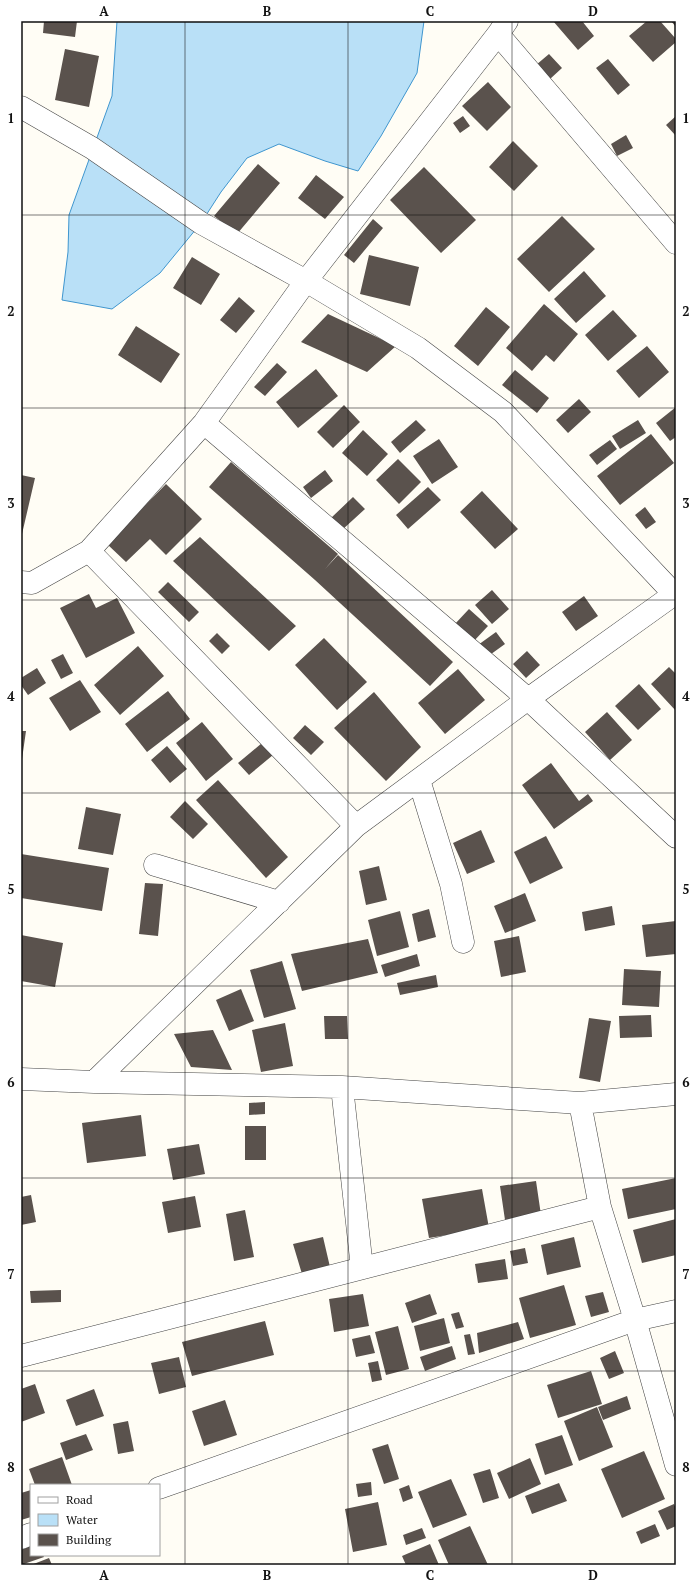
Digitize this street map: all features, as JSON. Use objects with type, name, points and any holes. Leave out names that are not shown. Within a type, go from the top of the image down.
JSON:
[{"type":"street","points":[[21,582],[32,583],[89,551],[204,423],[306,281],[503,28],[676,243]]},
{"type":"street","points":[[21,106],[92,148],[201,223],[306,281],[418,348],[504,412],[675,595],[356,826],[94,1082]]},
{"type":"street","points":[[204,423],[528,700],[676,837]]},
{"type":"street","points":[[89,551],[356,826]]},
{"type":"street","points":[[419,780],[450,884],[463,942]]},
{"type":"street","points":[[155,865],[279,902]]},
{"type":"street","points":[[21,1079],[342,1087],[580,1103],[676,1094]]},
{"type":"street","points":[[342,1087],[362,1268]]},
{"type":"street","points":[[580,1103],[600,1207],[635,1320],[676,1465]]},
{"type":"street","points":[[21,1356],[600,1207]]},
{"type":"street","points":[[160,1488],[635,1320],[676,1311]]},
{"type":"water","points":[[117,21],[424,21],[417,73],[381,136],[358,171],[325,161],[279,144],[247,158],[221,192],[201,223],[160,273],[112,309],[62,300],[68,252],[69,215],[112,96]]},
{"type":"building","points":[[44,21],[77,21],[75,37],[43,33]]},
{"type":"building","points":[[553,21],[582,21],[594,36],[578,50]]},
{"type":"building","points":[[647,21],[660,21],[676,39],[676,42],[653,62],[629,36]]},
{"type":"building","points":[[671,21],[676,21],[676,27]]},
{"type":"building","points":[[65,49],[99,56],[89,107],[55,100]]},
{"type":"building","points":[[549,54],[562,68],[550,79],[536,65]]},
{"type":"building","points":[[608,59],[630,85],[618,95],[596,68]]},
{"type":"building","points":[[488,82],[511,107],[487,131],[462,106]]},
{"type":"building","points":[[463,116],[470,126],[460,133],[453,123]]},
{"type":"building","points":[[676,116],[676,136],[666,125]]},
{"type":"building","points":[[626,135],[633,148],[617,156],[611,144]]},
{"type":"building","points":[[513,141],[538,166],[514,191],[489,167]]},
{"type":"building","points":[[258,164],[280,183],[237,234],[214,216]]},
{"type":"building","points":[[424,167],[476,220],[441,253],[390,200]]},
{"type":"building","points":[[316,175],[344,197],[325,219],[298,198]]},
{"type":"building","points":[[562,216],[595,249],[549,292],[517,259]]},
{"type":"building","points":[[373,219],[383,228],[354,263],[344,255]]},
{"type":"building","points":[[369,255],[419,267],[410,306],[360,294]]},
{"type":"building","points":[[192,257],[220,274],[201,305],[173,288]]},
{"type":"building","points":[[584,271],[606,296],[576,323],[554,299]]},
{"type":"building","points":[[239,297],[255,311],[236,333],[220,320]]},
{"type":"building","points":[[544,304],[578,334],[554,362],[546,355],[532,371],[506,348]]},
{"type":"building","points":[[486,307],[510,327],[478,366],[454,346]]},
{"type":"building","points":[[613,310],[637,336],[608,361],[585,335]]},
{"type":"building","points":[[328,314],[396,346],[367,372],[301,342]]},
{"type":"building","points":[[136,326],[180,354],[161,383],[118,355]]},
{"type":"building","points":[[647,346],[669,372],[639,398],[616,371]]},
{"type":"building","points":[[277,363],[287,372],[265,396],[254,387]]},
{"type":"building","points":[[316,369],[338,396],[298,428],[276,402]]},
{"type":"building","points":[[515,370],[549,398],[537,413],[502,385]]},
{"type":"building","points":[[579,399],[591,412],[568,433],[556,420]]},
{"type":"building","points":[[344,405],[360,422],[333,448],[317,432]]},
{"type":"building","points":[[676,407],[676,437],[670,441],[656,423]]},
{"type":"building","points":[[416,420],[426,430],[400,453],[391,442]]},
{"type":"building","points":[[638,420],[646,433],[620,449],[612,436]]},
{"type":"building","points":[[363,430],[388,454],[367,476],[342,453]]},
{"type":"building","points":[[651,434],[674,463],[620,505],[597,476]]},
{"type":"building","points":[[439,439],[458,467],[432,484],[413,456]]},
{"type":"building","points":[[610,440],[617,449],[597,465],[589,455]]},
{"type":"building","points":[[398,459],[421,482],[399,504],[376,480]]},
{"type":"building","points":[[231,462],[338,554],[325,569],[338,555],[453,662],[430,686],[315,580],[209,487]]},
{"type":"building","points":[[325,470],[333,481],[311,498],[303,487]]},
{"type":"building","points":[[21,475],[35,478],[22,534],[21,534]]},
{"type":"building","points":[[166,484],[202,519],[166,555],[150,539],[126,562],[107,544]]},
{"type":"building","points":[[428,487],[441,500],[408,529],[396,515]]},
{"type":"building","points":[[482,491],[518,529],[495,549],[460,512]]},
{"type":"building","points":[[353,497],[365,509],[342,530],[331,518]]},
{"type":"building","points":[[645,507],[656,522],[646,529],[635,515]]},
{"type":"building","points":[[200,537],[296,626],[269,651],[173,561]]},
{"type":"building","points":[[168,582],[199,612],[189,622],[158,592]]},
{"type":"building","points":[[492,590],[509,609],[492,624],[475,605]]},
{"type":"building","points":[[89,594],[96,608],[117,598],[135,633],[86,658],[60,608]]},
{"type":"building","points":[[584,596],[598,616],[576,631],[562,612]]},
{"type":"building","points":[[469,609],[488,626],[473,642],[454,625]]},
{"type":"building","points":[[496,632],[505,644],[487,657],[478,645]]},
{"type":"building","points":[[217,633],[230,646],[222,654],[209,641]]},
{"type":"building","points":[[324,638],[367,682],[337,710],[295,665]]},
{"type":"building","points":[[138,646],[164,676],[120,715],[94,685]]},
{"type":"building","points":[[527,651],[540,665],[526,678],[513,664]]},
{"type":"building","points":[[63,654],[73,673],[61,679],[51,660]]},
{"type":"building","points":[[669,667],[676,674],[676,711],[651,684]]},
{"type":"building","points":[[37,668],[46,683],[28,695],[21,685],[21,678]]},
{"type":"building","points":[[458,669],[485,700],[445,734],[418,703]]},
{"type":"building","points":[[80,680],[101,712],[70,731],[49,698]]},
{"type":"building","points":[[639,684],[661,709],[638,730],[615,706]]},
{"type":"building","points":[[168,691],[190,719],[147,752],[125,724]]},
{"type":"building","points":[[374,692],[421,747],[386,781],[334,728]]},
{"type":"building","points":[[607,712],[632,740],[610,760],[585,732]]},
{"type":"building","points":[[202,722],[233,759],[206,781],[176,743]]},
{"type":"building","points":[[305,725],[324,742],[311,755],[293,738]]},
{"type":"building","points":[[21,731],[26,731],[22,759],[21,759]]},
{"type":"building","points":[[262,743],[273,755],[249,775],[238,763]]},
{"type":"building","points":[[167,746],[187,769],[170,783],[151,760]]},
{"type":"building","points":[[551,763],[579,801],[588,794],[593,801],[554,829],[522,785]]},
{"type":"building","points":[[218,780],[288,857],[266,878],[196,800]]},
{"type":"building","points":[[185,801],[208,824],[193,839],[170,817]]},
{"type":"building","points":[[86,807],[121,814],[113,855],[78,849]]},
{"type":"building","points":[[481,830],[495,862],[467,874],[453,843]]},
{"type":"building","points":[[546,836],[563,868],[530,884],[514,852]]},
{"type":"building","points":[[21,854],[109,868],[102,911],[21,898]]},
{"type":"building","points":[[379,866],[387,900],[366,905],[359,871]]},
{"type":"building","points":[[145,883],[163,884],[158,936],[139,934]]},
{"type":"building","points":[[525,893],[536,921],[505,933],[494,906]]},
{"type":"building","points":[[612,906],[615,925],[585,931],[582,912]]},
{"type":"building","points":[[429,909],[436,937],[418,942],[412,914]]},
{"type":"building","points":[[400,911],[409,947],[377,956],[368,920]]},
{"type":"building","points":[[676,921],[676,954],[646,957],[642,925]]},
{"type":"building","points":[[21,935],[63,943],[55,987],[21,981]]},
{"type":"building","points":[[519,936],[526,972],[501,977],[494,941]]},
{"type":"building","points":[[368,939],[378,973],[302,991],[291,954]]},
{"type":"building","points":[[417,954],[420,966],[385,977],[381,965]]},
{"type":"building","points":[[282,961],[296,1009],[264,1018],[250,970]]},
{"type":"building","points":[[624,969],[661,971],[659,1007],[622,1005]]},
{"type":"building","points":[[436,975],[438,987],[400,995],[397,983]]},
{"type":"building","points":[[241,989],[254,1021],[229,1031],[216,1000]]},
{"type":"building","points":[[651,1015],[652,1037],[620,1038],[619,1016]]},
{"type":"building","points":[[324,1016],[347,1016],[348,1039],[325,1039]]},
{"type":"building","points":[[589,1018],[611,1021],[600,1082],[579,1078]]},
{"type":"building","points":[[285,1023],[293,1066],[261,1072],[252,1030]]},
{"type":"building","points":[[213,1030],[232,1070],[191,1067],[174,1034]]},
{"type":"building","points":[[265,1102],[265,1114],[249,1115],[249,1103]]},
{"type":"building","points":[[141,1115],[146,1156],[87,1163],[82,1123]]},
{"type":"building","points":[[245,1126],[266,1126],[266,1160],[245,1160]]},
{"type":"building","points":[[199,1144],[205,1174],[173,1180],[167,1149]]},
{"type":"building","points":[[676,1178],[676,1209],[628,1219],[622,1189]]},
{"type":"building","points":[[536,1181],[541,1215],[505,1220],[500,1186]]},
{"type":"building","points":[[482,1189],[489,1228],[429,1238],[422,1199]]},
{"type":"building","points":[[31,1195],[36,1222],[21,1225],[21,1197]]},
{"type":"building","points":[[195,1196],[201,1227],[168,1233],[162,1202]]},
{"type":"building","points":[[245,1210],[254,1257],[234,1261],[226,1214]]},
{"type":"building","points":[[676,1219],[676,1255],[642,1263],[633,1230]]},
{"type":"building","points":[[323,1237],[330,1267],[302,1274],[293,1244]]},
{"type":"building","points":[[574,1237],[581,1267],[547,1275],[541,1245]]},
{"type":"building","points":[[525,1248],[528,1263],[513,1266],[510,1251]]},
{"type":"building","points":[[505,1259],[508,1279],[478,1283],[475,1264]]},
{"type":"building","points":[[564,1285],[576,1325],[530,1338],[519,1298]]},
{"type":"building","points":[[61,1290],[61,1302],[31,1303],[30,1291]]},
{"type":"building","points":[[603,1292],[609,1312],[591,1317],[585,1296]]},
{"type":"building","points":[[363,1294],[369,1326],[334,1332],[329,1299]]},
{"type":"building","points":[[430,1294],[437,1314],[412,1323],[405,1303]]},
{"type":"building","points":[[459,1312],[464,1327],[456,1329],[451,1314]]},
{"type":"building","points":[[444,1318],[450,1343],[420,1351],[414,1326]]},
{"type":"building","points":[[265,1321],[274,1355],[192,1376],[182,1342]]},
{"type":"building","points":[[518,1322],[524,1339],[479,1353],[477,1333]]},
{"type":"building","points":[[398,1326],[409,1369],[386,1375],[375,1332]]},
{"type":"building","points":[[470,1334],[475,1354],[468,1355],[464,1335]]},
{"type":"building","points":[[370,1335],[375,1353],[356,1357],[352,1339]]},
{"type":"building","points":[[452,1346],[456,1359],[425,1371],[420,1357]]},
{"type":"building","points":[[615,1351],[624,1373],[609,1379],[600,1358]]},
{"type":"building","points":[[179,1357],[186,1387],[159,1394],[151,1363]]},
{"type":"building","points":[[378,1361],[382,1380],[372,1382],[368,1363]]},
{"type":"building","points":[[591,1371],[602,1404],[558,1418],[547,1385]]},
{"type":"building","points":[[35,1384],[45,1413],[21,1422],[21,1389]]},
{"type":"building","points":[[94,1389],[104,1416],[76,1426],[66,1400]]},
{"type":"building","points":[[627,1396],[631,1409],[603,1420],[598,1407]]},
{"type":"building","points":[[225,1400],[237,1435],[204,1446],[192,1411]]},
{"type":"building","points":[[597,1407],[613,1447],[579,1461],[564,1421]]},
{"type":"building","points":[[128,1421],[134,1451],[118,1454],[113,1424]]},
{"type":"building","points":[[86,1434],[93,1450],[66,1460],[60,1443]]},
{"type":"building","points":[[562,1435],[573,1465],[545,1475],[535,1444]]},
{"type":"building","points":[[388,1444],[399,1479],[384,1484],[372,1449]]},
{"type":"building","points":[[644,1451],[665,1499],[622,1518],[601,1469]]},
{"type":"building","points":[[62,1457],[72,1484],[35,1484],[29,1469]]},
{"type":"building","points":[[530,1458],[541,1484],[509,1499],[497,1473]]},
{"type":"building","points":[[490,1469],[499,1498],[483,1503],[473,1474]]},
{"type":"building","points":[[451,1479],[467,1515],[433,1528],[418,1492]]},
{"type":"building","points":[[371,1482],[372,1495],[358,1497],[356,1484]]},
{"type":"building","points":[[559,1483],[567,1501],[532,1514],[525,1496]]},
{"type":"building","points":[[409,1485],[413,1498],[403,1502],[399,1489]]},
{"type":"building","points":[[30,1490],[30,1517],[21,1520],[21,1493]]},
{"type":"building","points":[[378,1502],[387,1545],[353,1552],[345,1509]]},
{"type":"building","points":[[674,1504],[676,1509],[676,1526],[667,1530],[658,1511]]},
{"type":"building","points":[[655,1524],[660,1536],[641,1544],[636,1532]]},
{"type":"building","points":[[470,1526],[488,1565],[449,1565],[438,1540]]},
{"type":"building","points":[[422,1528],[426,1538],[406,1545],[403,1535]]},
{"type":"building","points":[[430,1544],[439,1565],[406,1565],[402,1556]]},
{"type":"building","points":[[30,1546],[30,1556],[44,1557],[21,1565],[21,1550]]},
{"type":"building","points":[[49,1558],[52,1565],[31,1565]]}]
